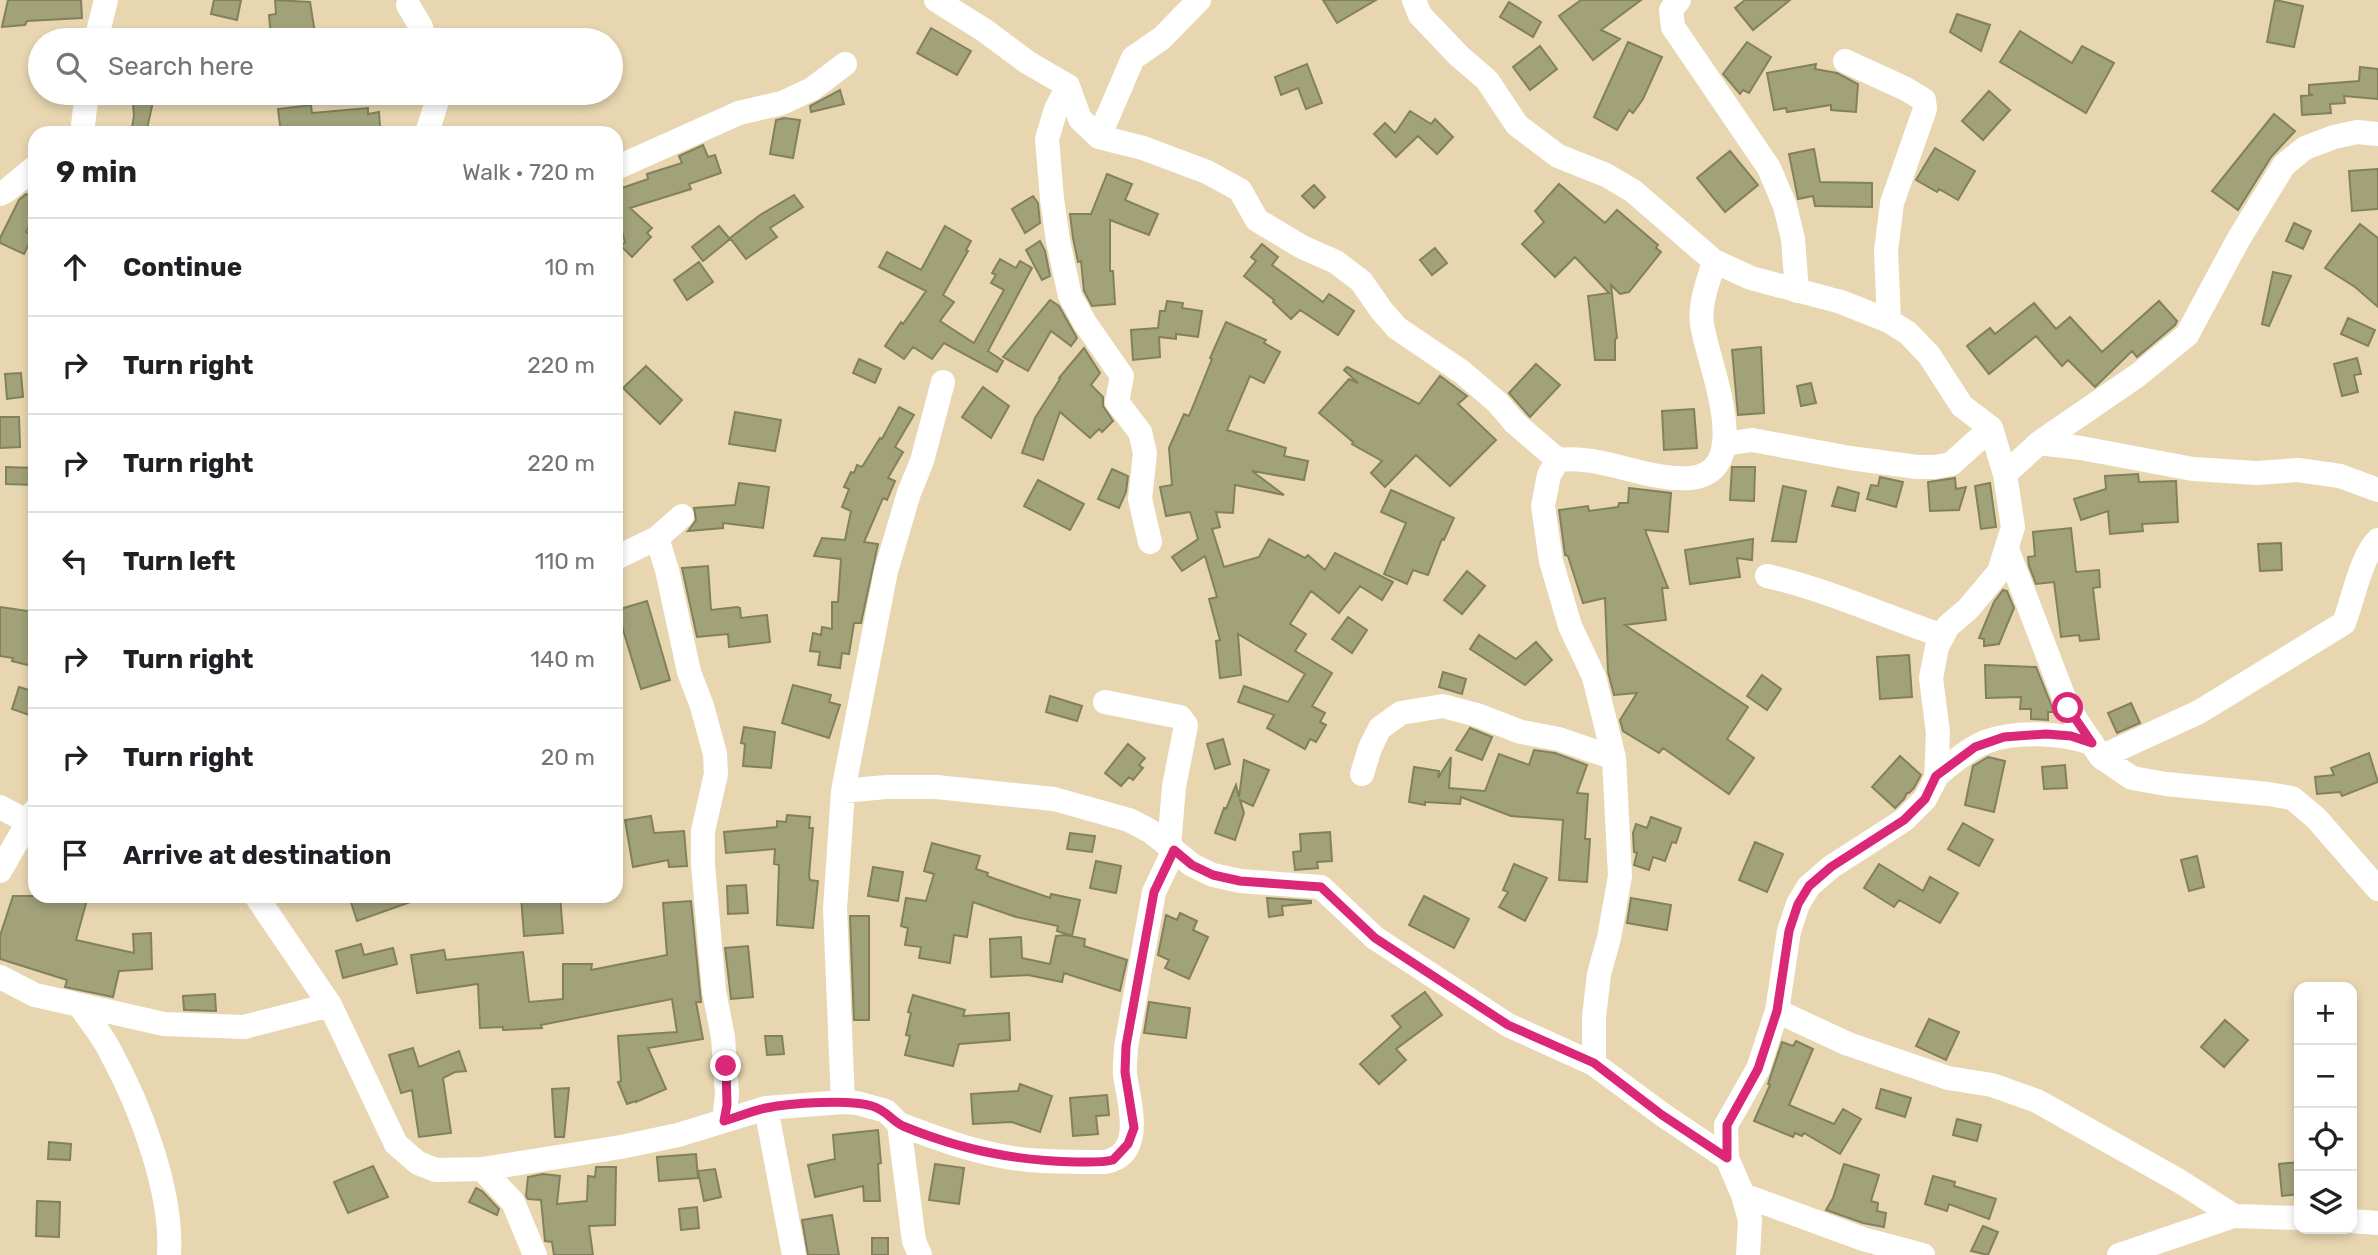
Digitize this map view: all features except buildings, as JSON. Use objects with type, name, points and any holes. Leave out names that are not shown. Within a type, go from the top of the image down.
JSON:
[{"type":"street","points":[[99,28],[106,0]]},
{"type":"street","points":[[936,0],[984,30],[1027,62],[1068,86],[1080,119],[1099,137],[1143,148],[1181,162],[1207,172],[1240,190],[1257,220],[1303,247],[1336,262],[1361,281],[1382,312],[1397,327],[1462,372],[1497,401],[1515,423],[1558,460],[1575,458],[1657,475],[1688,478],[1704,475],[1718,464],[1725,444],[1723,410],[1702,323],[1702,304],[1714,261]]},
{"type":"street","points":[[1099,137],[1133,58],[1162,38],[1199,0]]},
{"type":"street","points":[[1414,0],[1420,15],[1487,80],[1517,125],[1558,156],[1606,176],[1633,191],[1714,261],[1751,278],[1841,302],[1889,321],[1908,333],[1929,355],[1962,406],[1991,428],[2005,474],[2013,527],[1999,572],[1968,609],[1948,626],[1937,647],[1931,678],[1938,733],[1936,776],[1925,799],[1904,820],[1831,867],[1809,886],[1798,904],[1789,931],[1777,1011],[1758,1069],[1727,1125],[1727,1158],[1743,1195],[1750,1220],[1748,1255]]},
{"type":"street","points":[[1669,3],[1673,27],[1769,168],[1785,206],[1793,239],[1797,290]]},
{"type":"street","points":[[408,5],[421,28]]},
{"type":"street","points":[[1845,61],[1924,100],[1925,109],[1892,203],[1886,251],[1889,321]]},
{"type":"street","points":[[623,165],[739,113],[782,103],[812,89],[845,64]]},
{"type":"street","points":[[1068,86],[1056,109],[1047,139],[1058,240],[1070,296],[1085,323],[1122,376],[1118,402],[1140,432],[1145,453],[1140,499],[1150,542]]},
{"type":"street","points":[[81,126],[85,105]]},
{"type":"street","points":[[429,126],[436,105]]},
{"type":"street","points":[[2005,474],[2039,443],[2138,376],[2187,335],[2238,240],[2284,166],[2305,148],[2334,137],[2357,132],[2378,134]]},
{"type":"street","points":[[2,196],[28,173]]},
{"type":"street","points":[[842,1102],[835,909],[843,791],[886,571],[909,493],[922,461],[943,382]]},
{"type":"street","points":[[1725,444],[1759,441],[1850,458],[1935,467],[1951,464],[1991,428]]},
{"type":"street","points":[[2039,443],[2193,469],[2257,473],[2298,471],[2340,476],[2378,490]]},
{"type":"street","points":[[1558,460],[1549,475],[1543,506],[1550,561],[1570,626],[1594,677],[1614,758],[1620,876],[1594,1017],[1594,1063]]},
{"type":"street","points":[[623,555],[657,538],[682,516]]},
{"type":"street","points":[[657,538],[667,570],[689,672],[702,706],[715,754],[716,774],[703,831],[703,865],[714,991],[723,1037],[727,1105],[724,1121]]},
{"type":"street","points":[[2097,750],[2199,712],[2344,623],[2362,567],[2371,546],[2378,540]]},
{"type":"street","points":[[2007,549],[2068,708],[2097,750]]},
{"type":"street","points":[[1768,576],[1826,591],[1943,636]]},
{"type":"street","points":[[261,903],[330,1005],[396,1144],[418,1163],[436,1170],[482,1169],[621,1147],[678,1135],[765,1108],[842,1102],[872,1105],[886,1111],[899,1124],[953,1144],[1027,1160],[1113,1160],[1128,1144],[1134,1128],[1125,1072],[1126,1046],[1154,892],[1172,848],[1174,787],[1186,725],[1181,717],[1105,702]]},
{"type":"street","points":[[1362,774],[1380,728],[1401,713],[1443,706],[1477,715],[1521,732],[1559,739],[1614,758]]},
{"type":"street","points":[[1936,776],[1975,747],[2004,737],[2046,734],[2071,736],[2097,750],[2132,778],[2292,799],[2316,818],[2378,889]]},
{"type":"street","points":[[843,791],[886,787],[936,787],[1054,799],[1129,820],[1150,831],[1192,865],[1213,875],[1240,881],[1321,887],[1375,938],[1508,1025],[1594,1063],[1662,1115],[1727,1158]]},
{"type":"street","points":[[0,807],[28,815]]},
{"type":"street","points":[[0,871],[28,821]]},
{"type":"street","points":[[281,930],[282,903]]},
{"type":"street","points":[[0,977],[35,995],[164,1024],[244,1027],[330,1005]]},
{"type":"street","points":[[80,1006],[110,1050],[159,1168],[166,1208],[169,1255]]},
{"type":"street","points":[[1777,1011],[1848,1044],[1948,1078],[1992,1085],[2037,1101],[2181,1182],[2234,1216]]},
{"type":"street","points":[[765,1108],[794,1255]]},
{"type":"street","points":[[899,1124],[914,1241],[920,1255]]},
{"type":"street","points":[[482,1169],[513,1202],[536,1255]]},
{"type":"street","points":[[1743,1195],[1863,1239],[1923,1255]]},
{"type":"street","points":[[2119,1255],[2234,1216],[2294,1218]]},
{"type":"street","points":[[2357,1222],[2378,1223]]},
{"type":"route","points":[[726,1066],[727,1105],[724,1121],[765,1108],[857,1103],[886,1111],[899,1124],[979,1151],[1027,1160],[1113,1160],[1128,1144],[1134,1128],[1125,1072],[1126,1046],[1154,892],[1174,850],[1192,865],[1213,875],[1240,881],[1321,887],[1375,938],[1508,1025],[1594,1063],[1662,1115],[1727,1158],[1727,1125],[1758,1069],[1777,1011],[1789,931],[1798,904],[1809,886],[1831,867],[1904,820],[1925,799],[1936,776],[1975,747],[2004,737],[2046,734],[2071,736],[2092,743],[2068,708]]}]
